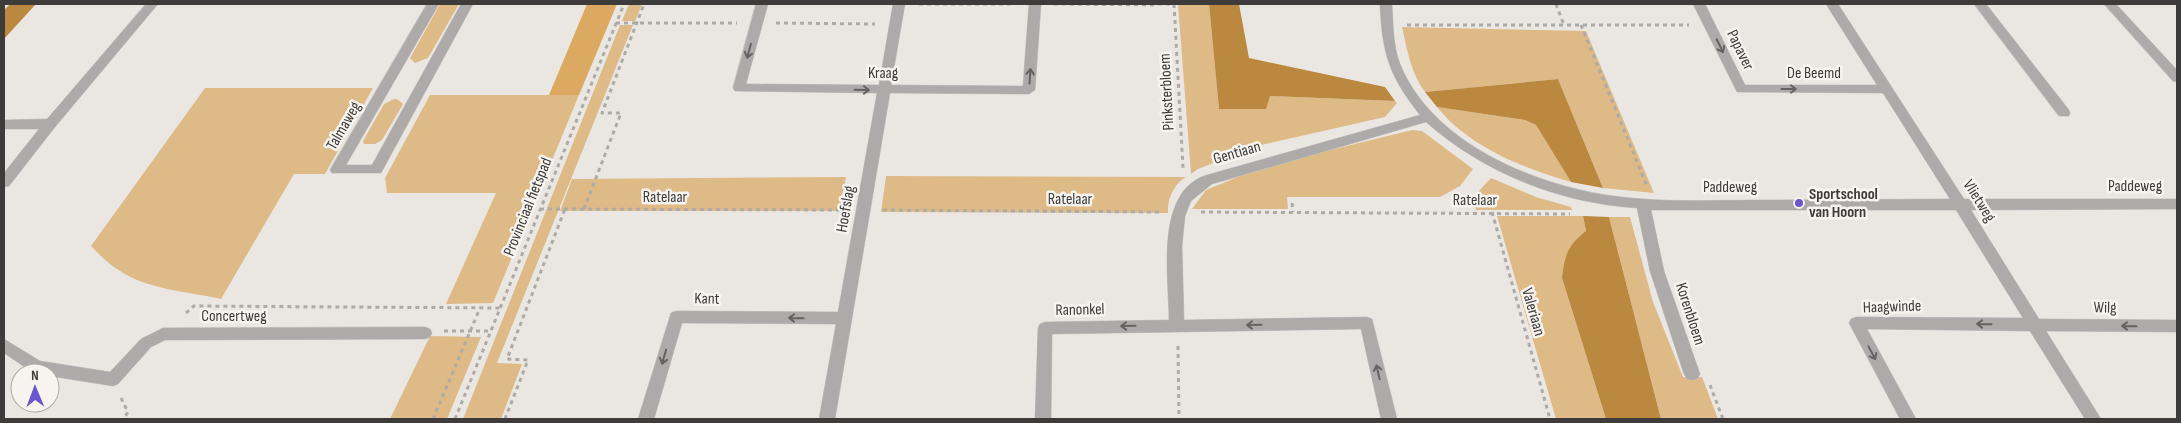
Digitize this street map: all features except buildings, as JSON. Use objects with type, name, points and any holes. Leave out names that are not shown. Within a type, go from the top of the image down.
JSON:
[{"type":"street","points":[[4,182],[50,124],[152,4]]},
{"type":"street","name":"Talmaweg","points":[[433,4],[338,170],[376,170],[466,4]]},
{"type":"street","name":"Kraag","points":[[762,4],[739,88],[1029,90],[1035,4]]},
{"type":"street","name":"Hoefslag","points":[[827,419],[899,4]]},
{"type":"street","name":"Paddeweg","points":[[1386,4],[1387,25],[1394,63],[1402,80],[1428,117],[1455,140],[1489,161],[1548,187],[1608,201],[1649,204],[2177,204]]},
{"type":"street","name":"Papaver","points":[[1699,4],[1741,89]]},
{"type":"street","name":"Vlietweg","points":[[1832,4],[1960,204],[2093,419]]},
{"type":"street","points":[[1980,4],[2064,113]]},
{"type":"street","points":[[2110,4],[2177,78]]},
{"type":"street","name":"De Beemd","points":[[1741,89],[1887,89]]},
{"type":"street","name":"Gentiaan","points":[[1177,326],[1176,228],[1182,203],[1192,192],[1207,180],[1428,117]]},
{"type":"street","points":[[4,124],[50,124]]},
{"type":"street","name":"Korenbloem","points":[[1649,204],[1657,271],[1692,374]]},
{"type":"street","name":"Kant","points":[[646,419],[676,317],[844,318]]},
{"type":"street","points":[[1177,326],[1367,323],[1388,419]]},
{"type":"street","name":"Haagwinde","points":[[1908,419],[1856,323],[2033,324]]},
{"type":"street","name":"Wilg","points":[[2033,324],[2177,326]]},
{"type":"street","name":"Ranonkel","points":[[1043,419],[1045,328],[1177,326]]},
{"type":"street","name":"Concertweg","points":[[163,334],[425,333]]},
{"type":"street","points":[[4,345],[37,367],[113,380],[146,343],[163,334]]},
{"type":"path","name":"Provinciaal fietspad","points":[[455,419],[624,4]]},
{"type":"path","points":[[584,209],[621,113],[602,113],[644,4]]},
{"type":"path","name":"Pinksterbloem","points":[[1158,4],[1174,4],[1183,168],[1207,180]]},
{"type":"path","points":[[1556,4],[1564,25]]},
{"type":"path","name":"Papaver","points":[[1387,25],[1709,25]]},
{"type":"path","points":[[1582,25],[1649,204]]},
{"type":"path","name":"Ratelaar","points":[[540,209],[1492,212],[1579,214],[1573,193]]},
{"type":"path","points":[[1292,203],[1293,212]]},
{"type":"path","points":[[505,419],[528,360],[508,359],[565,209]]},
{"type":"path","name":"Valeriaan","points":[[1492,212],[1550,419]]},
{"type":"path","points":[[163,334],[194,306],[501,308]]},
{"type":"path","points":[[432,419],[480,308]]},
{"type":"path","points":[[1177,326],[1180,419]]},
{"type":"path","points":[[425,333],[436,331],[491,331]]},
{"type":"path","points":[[1692,374],[1706,374],[1723,419]]},
{"type":"shaded area","points":[[10,4],[36,4],[4,39],[4,10]]},
{"type":"shaded area","points":[[440,4],[459,4],[428,58],[415,63],[410,58]]},
{"type":"shaded area","points":[[587,4],[617,4],[579,95],[549,95]]},
{"type":"shaded area","points":[[629,4],[642,4],[635,21],[622,21]]},
{"type":"shaded area","points":[[1178,4],[1209,4],[1219,109],[1269,96],[1395,101],[1397,103],[1385,117],[1257,146],[1198,169],[1191,174]]},
{"type":"shaded area","points":[[1209,4],[1239,4],[1249,58],[1385,87],[1395,101],[1270,96],[1266,109],[1219,109]]},
{"type":"shaded area","points":[[620,25],[633,25],[497,363],[522,364],[501,419],[463,419]]},
{"type":"shaded area","points":[[1402,27],[1586,31],[1654,193],[1603,188],[1558,79],[1425,92],[1413,69]]},
{"type":"shaded area","points":[[1558,79],[1603,188],[1571,182],[1536,125],[1525,120],[1437,107],[1425,92]]},
{"type":"shaded area","points":[[205,88],[373,88],[325,174],[294,174],[221,299],[167,289],[141,281],[113,267],[91,246]]},
{"type":"shaded area","points":[[430,95],[579,95],[493,303],[446,304],[496,193],[387,193],[385,178]]},
{"type":"shaded area","points":[[394,99],[403,104],[382,140],[375,144],[364,144],[363,141],[384,104]]},
{"type":"shaded area","points":[[1437,107],[1525,120],[1536,125],[1571,182],[1516,163],[1481,145],[1465,134]]},
{"type":"shaded area","points":[[1412,130],[1422,131],[1473,169],[1460,186],[1440,197],[1287,197],[1288,209],[1192,209],[1206,190],[1240,176],[1318,153]]},
{"type":"shaded area","points":[[886,176],[1186,177],[1172,192],[1168,213],[881,212]]},
{"type":"shaded area","points":[[846,177],[839,211],[560,211],[572,179]]},
{"type":"shaded area","points":[[1491,178],[1536,197],[1571,207],[1572,210],[1476,210],[1473,197]]},
{"type":"shaded area","points":[[1497,216],[1583,216],[1586,231],[1562,278],[1606,419],[1556,419]]},
{"type":"shaded area","points":[[1583,216],[1609,217],[1661,419],[1606,419],[1562,278],[1564,263],[1571,246],[1586,231]]},
{"type":"shaded area","points":[[1609,217],[1630,217],[1653,302],[1683,377],[1702,377],[1718,419],[1661,419]]},
{"type":"shaded area","points":[[430,336],[481,337],[447,419],[390,419]]},
{"type":"place","name":"Sportschool van Hoorn","points":[[1799,203]]}]
